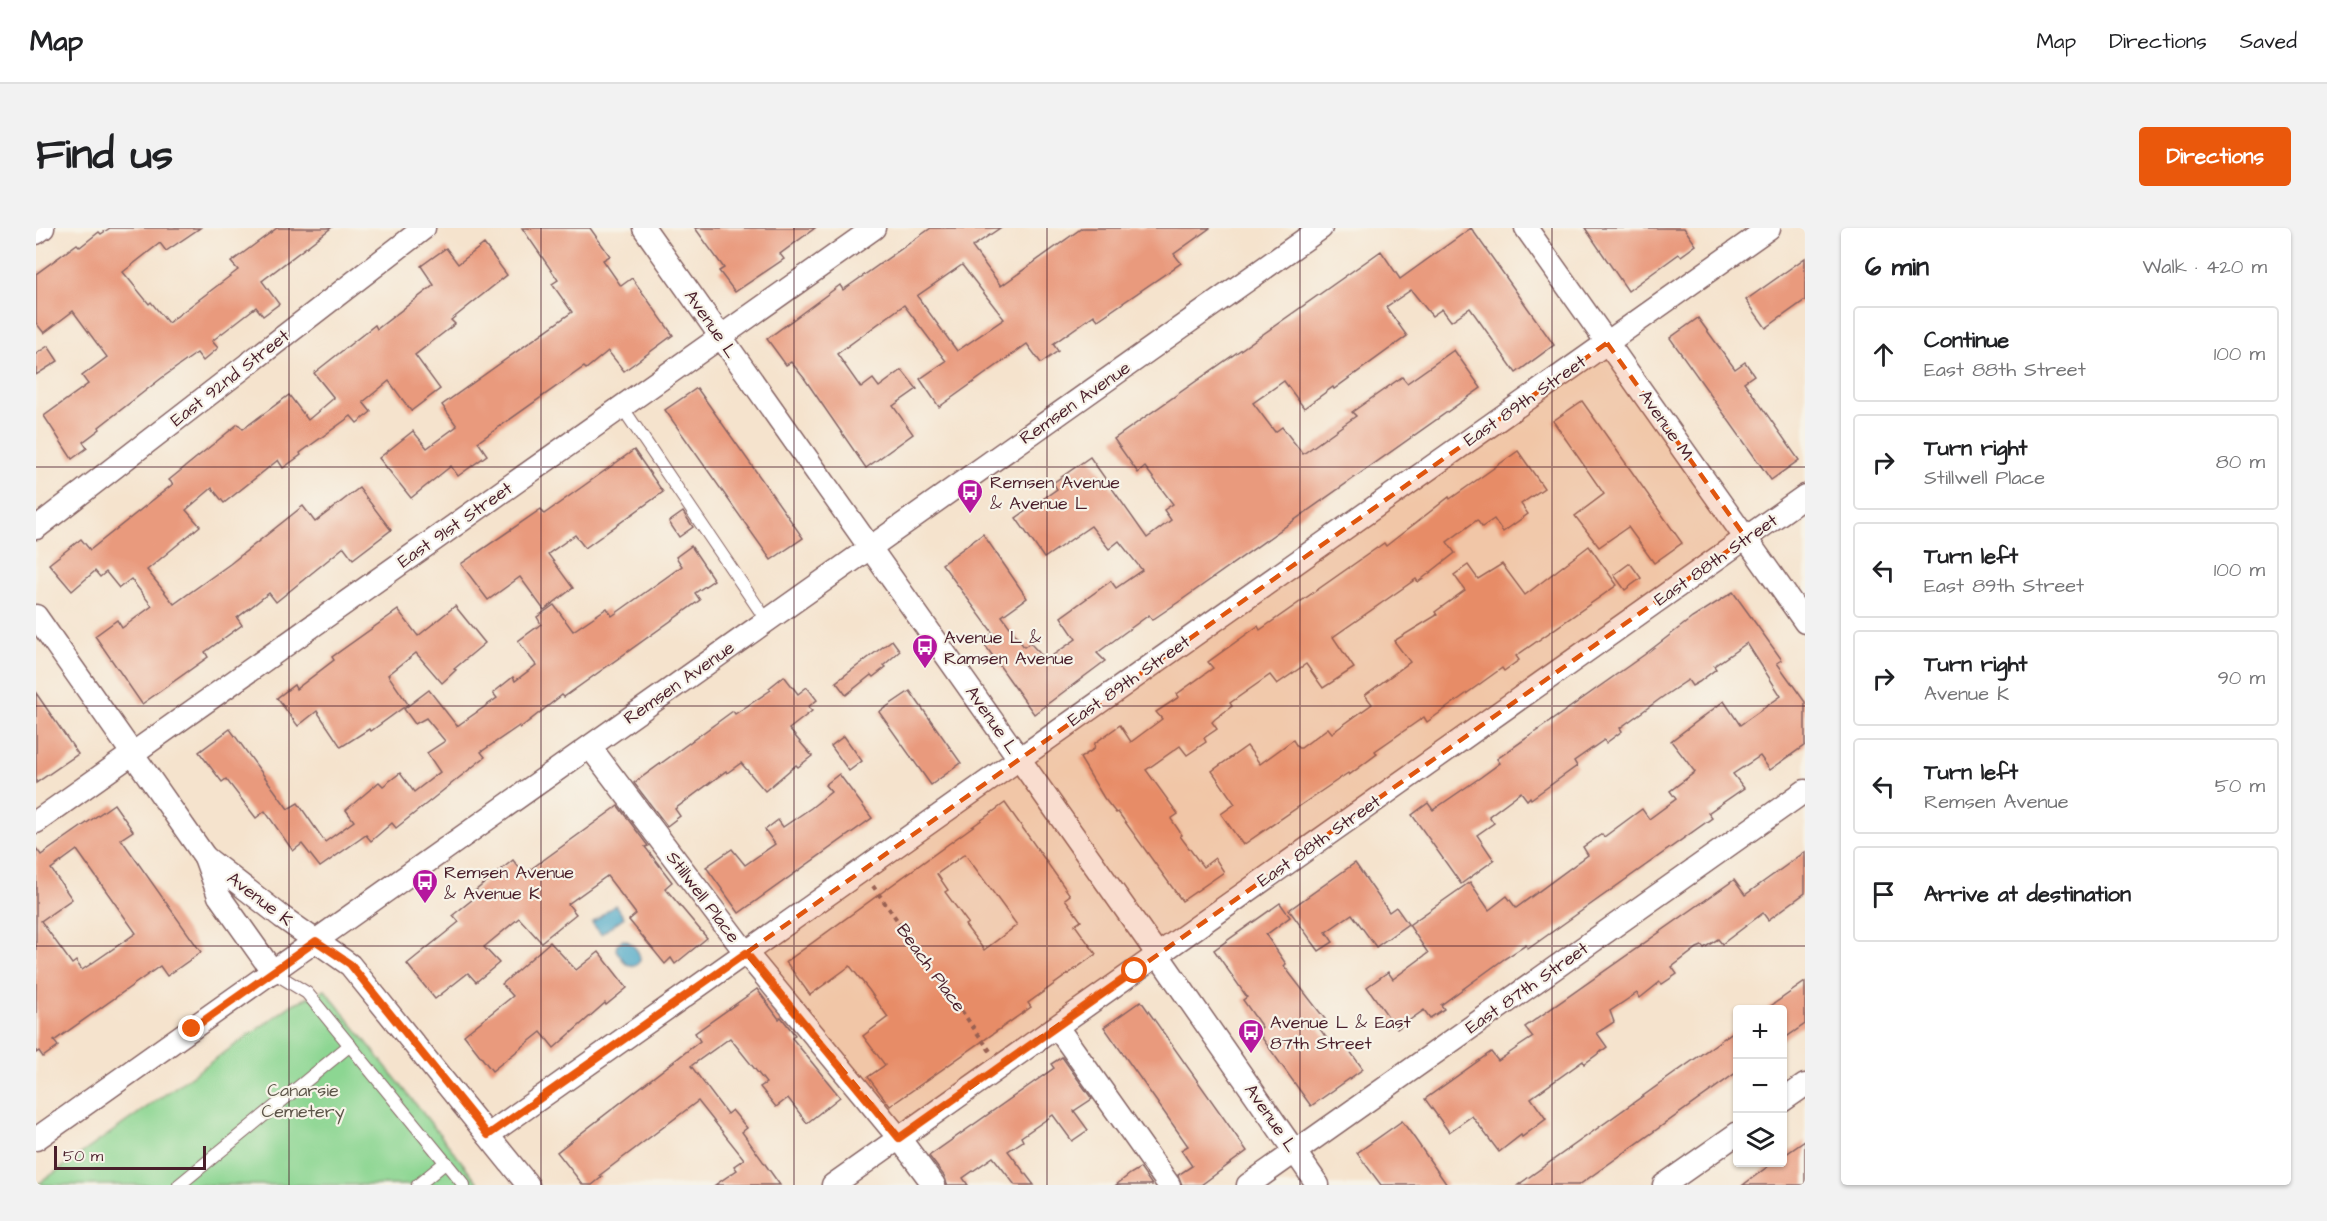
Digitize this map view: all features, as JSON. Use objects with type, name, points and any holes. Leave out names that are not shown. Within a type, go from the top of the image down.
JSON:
[{"type":"street","points":[[36,233],[43,228]]},
{"type":"street","name":"East 92nd Street","points":[[36,528],[424,228]]},
{"type":"street","name":"Avenue L","points":[[644,228],[1318,1185]]},
{"type":"street","name":"East 91st Street","points":[[36,822],[874,228]]},
{"type":"street","name":"Remsen Avenue","points":[[36,1139],[1322,228]]},
{"type":"street","name":"Avenue M","points":[[1526,228],[1805,622]]},
{"type":"street","name":"East 89th Street","points":[[488,1135],[1769,228]]},
{"type":"street","name":"East 88th Street","points":[[833,1185],[1805,496]]},
{"type":"street","name":"Avenue K","points":[[36,616],[205,857],[219,896],[273,972]]},
{"type":"street","name":"Stillwell Place","points":[[590,747],[746,953],[899,1138],[934,1185]]},
{"type":"street","name":"East 87th Street","points":[[1248,1185],[1805,791]]},
{"type":"street","name":"Avenue K","points":[[205,857],[350,964],[528,1185]]},
{"type":"street","points":[[1057,1027],[1169,1185]]},
{"type":"street","points":[[1787,1098],[1805,1085]]},
{"type":"street","points":[[1664,1185],[1733,1136]]},
{"type":"lane","points":[[622,407],[767,621]]},
{"type":"lane","points":[[273,972],[307,993],[464,1185]]},
{"type":"lane","points":[[179,1185],[350,1045]]},
{"type":"lane","points":[[418,1185],[446,1162]]},
{"type":"path","name":"Beach Place","points":[[861,871],[1001,1066]]},
{"type":"highlighted area","points":[[1607,343],[1746,538],[899,1138],[746,953]]},
{"type":"green space","name":"Canarsie Cemetery","points":[[325,990],[480,1185],[37,1185],[293,1004]]},
{"type":"water","points":[[615,905],[624,917],[601,934],[592,923]]},
{"type":"water","points":[[623,940],[632,945],[639,954],[640,961],[635,966],[626,964],[616,950],[617,944]]},
{"type":"building","points":[[110,228],[200,228],[166,251],[160,243],[123,272],[168,323],[238,270],[231,262],[277,228],[331,228],[262,281],[279,304],[263,316],[256,307],[212,341],[218,348],[203,361],[197,353],[163,377],[99,427],[100,429],[83,442],[87,448],[72,459],[44,416],[88,384],[82,376],[107,357],[73,311],[44,333],[36,323],[36,274],[77,244],[80,247],[99,232],[101,234]]},
{"type":"building","points":[[522,228],[590,228],[610,256],[603,260],[621,286],[632,278],[673,335],[624,371],[608,351],[586,369],[584,367],[478,442],[487,455],[458,476],[451,466],[411,498],[379,458],[413,431],[427,448],[457,426],[442,405],[572,312],[552,284],[558,280]]},
{"type":"building","points":[[695,228],[815,228],[780,254],[784,259],[735,292],[719,271],[724,268]]},
{"type":"building","points":[[931,228],[1000,228],[972,247],[1001,286],[1082,228],[1210,228],[1174,254],[1181,263],[1098,320],[1094,315],[1053,344],[1058,351],[1041,363],[1027,344],[939,407],[920,379],[946,361],[904,305],[837,354],[861,388],[873,379],[879,387],[902,370],[917,389],[893,406],[913,434],[866,468],[804,378],[791,362],[786,365],[767,339],[840,285],[843,290]],"holes":[[[962,265],[1004,319],[957,351],[917,296]]]},
{"type":"building","points":[[1471,228],[1554,345],[1516,373],[1470,308],[1451,321],[1442,309],[1432,316],[1411,290],[1386,307],[1407,336],[1334,389],[1333,387],[1304,408],[1284,381],[1253,403],[1275,432],[1282,427],[1303,454],[1356,416],[1352,412],[1402,377],[1407,383],[1454,350],[1481,388],[1183,599],[1152,620],[1149,615],[1124,633],[1097,653],[1105,661],[1034,714],[982,641],[993,633],[942,564],[983,534],[1027,598],[1002,616],[1024,647],[1030,643],[1046,660],[1076,639],[1061,617],[1111,581],[1116,588],[1142,570],[1119,541],[1109,549],[1091,526],[1044,558],[1016,518],[1057,489],[1053,483],[1090,457],[1147,538],[1171,520],[1164,510],[1173,504],[1145,467],[1138,473],[1114,439],[1381,251],[1400,279]]},
{"type":"building","points":[[1585,228],[1684,228],[1696,245],[1681,256],[1679,254],[1628,291]]},
{"type":"building","points":[[484,244],[507,275],[451,320],[455,324],[415,355],[440,389],[411,411],[389,381],[363,402],[371,412],[357,423],[351,416],[283,468],[278,460],[224,503],[212,488],[186,510],[200,526],[147,570],[174,604],[230,564],[303,506],[315,522],[359,488],[391,530],[353,559],[344,547],[276,602],[269,593],[237,618],[242,625],[205,652],[208,657],[142,704],[95,636],[117,620],[122,628],[152,606],[131,579],[119,588],[106,572],[100,577],[95,571],[72,591],[49,564],[81,539],[90,550],[173,484],[169,480],[238,424],[243,429],[289,395],[308,420],[334,398],[314,373],[375,325],[377,329],[434,285],[421,266],[446,248],[458,264]]},
{"type":"building","points":[[1805,258],[1805,300],[1766,328],[1746,300]]},
{"type":"building","points":[[1698,318],[1735,369],[1745,362],[1754,375],[1744,382],[1799,460],[1771,480],[1670,338]]},
{"type":"building","points":[[48,346],[58,361],[36,375],[36,354]]},
{"type":"building","points":[[697,388],[803,538],[771,560],[665,410]]},
{"type":"building","points":[[1582,401],[1682,543],[1654,563],[1628,527],[1599,547],[1575,516],[1604,494],[1553,421]]},
{"type":"building","points":[[634,450],[663,492],[585,548],[575,535],[548,554],[573,588],[544,610],[520,577],[488,600],[461,564],[541,509],[544,514]]},
{"type":"building","points":[[1518,451],[1544,488],[1521,504],[1528,514],[1503,532],[1494,519],[1482,527],[1477,520],[1447,542],[1455,553],[1418,582],[1416,579],[1333,637],[1354,668],[1323,688],[1306,664],[1277,684],[1270,675],[1230,703],[1232,706],[1212,722],[1217,729],[1204,738],[1206,742],[1187,755],[1180,746],[1146,770],[1178,814],[1171,819],[1182,835],[1180,836],[1203,867],[1215,858],[1224,872],[1182,901],[1118,812],[1116,813],[1104,798],[1080,758],[1094,749],[1095,743],[1120,725],[1131,742],[1162,719],[1156,712],[1179,697],[1177,694],[1213,668],[1208,662],[1258,626],[1260,630],[1384,543],[1386,546],[1449,497],[1450,499]]},
{"type":"building","points":[[683,512],[693,527],[679,537],[669,522]]},
{"type":"building","points":[[691,546],[714,580],[695,593],[700,600],[564,697],[562,695],[520,728],[519,726],[481,752],[485,757],[396,828],[392,823],[371,841],[366,835],[320,867],[302,844],[293,851],[265,811],[256,818],[226,779],[222,782],[199,752],[230,729],[288,809],[298,803],[325,842],[354,821],[346,810],[379,782],[383,786],[400,773],[414,792],[440,772],[427,753],[445,741],[426,718],[415,724],[404,709],[429,690],[457,726],[497,698],[493,693],[513,677],[515,681],[536,665],[518,641],[541,624],[537,617],[554,605],[573,631],[607,608],[612,616],[682,566],[676,557]]},
{"type":"building","points":[[1589,546],[1617,585],[1516,656],[1519,660],[1504,671],[1502,668],[1427,722],[1424,717],[1375,751],[1377,754],[1349,775],[1348,773],[1243,845],[1221,814],[1235,804],[1212,771],[1247,746],[1260,764],[1293,740],[1298,748],[1301,748],[1328,728],[1332,733],[1372,704],[1365,695],[1410,662],[1394,641],[1437,615],[1435,612],[1465,590],[1454,575],[1468,565],[1478,579],[1502,564],[1525,595]]},
{"type":"building","points":[[1630,563],[1641,578],[1625,590],[1614,575]]},
{"type":"building","points":[[1733,592],[1782,660],[1777,663],[1805,702],[1805,745],[1770,770],[1760,756],[1733,774],[1744,788],[1708,813],[1712,818],[1528,949],[1526,945],[1504,959],[1441,1005],[1444,1009],[1430,1018],[1424,1010],[1397,1029],[1367,987],[1388,972],[1393,979],[1428,953],[1409,925],[1470,882],[1489,910],[1507,896],[1516,908],[1588,855],[1583,847],[1602,834],[1604,837],[1642,809],[1649,819],[1676,799],[1670,791],[1695,772],[1671,741],[1724,701],[1740,725],[1781,696],[1747,643],[1714,666],[1716,669],[1699,682],[1692,686],[1688,680],[1620,728],[1622,731],[1606,743],[1604,740],[1574,761],[1577,766],[1531,799],[1530,797],[1527,800],[1521,792],[1489,816],[1494,823],[1477,835],[1494,860],[1461,884],[1412,815],[1428,803],[1433,810],[1481,777],[1500,763],[1497,759],[1644,655],[1692,618]]},
{"type":"building","points":[[455,606],[485,643],[454,669],[456,670],[442,683],[416,653],[388,675],[408,704],[371,731],[369,729],[341,747],[317,711],[298,726],[277,698],[294,685],[296,689],[334,660],[332,657],[398,610],[418,636]]},
{"type":"building","points":[[892,640],[900,651],[884,665],[886,667],[873,677],[871,675],[846,695],[836,682]]},
{"type":"building","points":[[784,676],[798,694],[807,687],[817,700],[808,707],[812,711],[789,729],[812,756],[798,767],[796,765],[765,791],[741,763],[727,773],[726,771],[675,809],[680,816],[667,826],[634,783],[733,711],[735,714],[771,690],[769,688]]},
{"type":"building","points":[[910,691],[961,763],[931,785],[879,712]]},
{"type":"building","points":[[36,693],[78,754],[36,783]]},
{"type":"building","points":[[844,736],[862,761],[849,771],[831,746]]},
{"type":"building","points":[[839,774],[872,818],[739,913],[706,867],[732,849],[745,865],[775,844],[765,830],[778,820],[783,827],[811,808],[831,792],[825,785]]},
{"type":"building","points":[[1005,803],[1070,895],[1065,899],[1081,921],[1075,925],[1096,954],[1028,1003],[1031,1007],[890,1106],[868,1077],[885,1065],[863,1036],[888,1017],[869,990],[850,966],[810,995],[786,962]],"holes":[[[965,854],[1017,925],[984,950],[965,925],[968,923],[945,892],[948,890],[937,874]]]},
{"type":"building","points":[[114,804],[133,831],[121,839],[201,952],[167,976],[160,966],[54,1041],[58,1046],[43,1057],[39,1051],[36,1053],[36,848],[41,855]],"holes":[[[77,850],[136,933],[82,970],[76,961],[72,964],[41,921],[72,899],[51,869]]]},
{"type":"building","points":[[618,806],[672,882],[665,888],[707,938],[675,964],[671,958],[665,964],[629,920],[636,914],[607,876],[568,904],[576,914],[541,942],[519,918],[484,947],[499,963],[476,982],[468,973],[435,999],[407,964],[459,922],[453,915],[478,895],[475,891],[513,860],[524,874]]},
{"type":"building","points":[[1805,852],[1805,893],[1768,920],[1763,913],[1722,944],[1718,939],[1704,948],[1702,946],[1697,948],[1672,967],[1677,974],[1662,984],[1660,982],[1640,998],[1637,993],[1610,1011],[1614,1022],[1597,1033],[1607,1047],[1531,1098],[1546,1119],[1499,1152],[1472,1116],[1449,1132],[1425,1099],[1491,1052],[1498,1061],[1533,1037],[1525,1027],[1734,880],[1745,895]]},
{"type":"building","points":[[1355,863],[1389,912],[1396,907],[1408,924],[1376,947],[1352,914],[1326,932],[1333,942],[1319,951],[1289,910]]},
{"type":"building","points":[[1280,903],[1290,917],[1266,935],[1286,964],[1284,966],[1325,1019],[1317,1025],[1335,1050],[1344,1043],[1363,1069],[1311,1106],[1257,1031],[1262,1027],[1243,1000],[1247,997],[1214,950]]},
{"type":"building","points":[[550,942],[576,970],[599,952],[627,988],[606,1005],[605,1003],[554,1048],[541,1032],[492,1071],[464,1035],[513,996],[502,984]]},
{"type":"building","points":[[1805,982],[1805,1024],[1787,1037],[1787,1005],[1772,1005]]},
{"type":"building","points":[[757,989],[779,1019],[781,1017],[795,1035],[792,1038],[840,1097],[807,1123],[788,1098],[776,1107],[760,1087],[766,1083],[730,1038],[691,1066],[727,1114],[732,1110],[747,1128],[742,1132],[780,1185],[715,1185],[737,1170],[734,1166],[744,1159],[698,1101],[600,1175],[602,1177],[592,1185],[583,1185],[557,1152],[700,1041],[695,1033]]},
{"type":"building","points":[[1141,1001],[1247,1151],[1201,1185],[1182,1185],[1178,1175],[1192,1166],[1181,1150],[1188,1146],[1104,1027]]},
{"type":"building","points":[[1733,1032],[1733,1075],[1579,1185],[1518,1185]]},
{"type":"building","points":[[1062,1057],[1092,1099],[1074,1111],[1088,1130],[1072,1141],[1053,1115],[1021,1137],[1023,1141],[1008,1151],[1034,1185],[1015,1185],[993,1157],[963,1178],[968,1185],[947,1185],[945,1177],[929,1156],[1054,1068],[1051,1064]]},
{"type":"building","points":[[1402,1121],[1447,1185],[1381,1185],[1357,1153]]},
{"type":"building","points":[[1805,1141],[1805,1185],[1743,1185],[1767,1167],[1787,1167],[1787,1154]]},
{"type":"building","points":[[1140,1168],[1152,1185],[1116,1185],[1130,1174]]},
{"type":"place","name":"Remsen Avenue & Avenue L","points":[[970,515]]},
{"type":"place","name":"Avenue L & Ramsen Avenue","points":[[925,670]]},
{"type":"place","name":"Remsen Avenue & Avenue K","points":[[425,905]]},
{"type":"place","name":"Avenue L & East 87th Street","points":[[1251,1055]]},
{"type":"route","points":[[192,1029],[316,941],[350,964],[488,1135],[746,953],[899,1138],[1135,971]]}]
